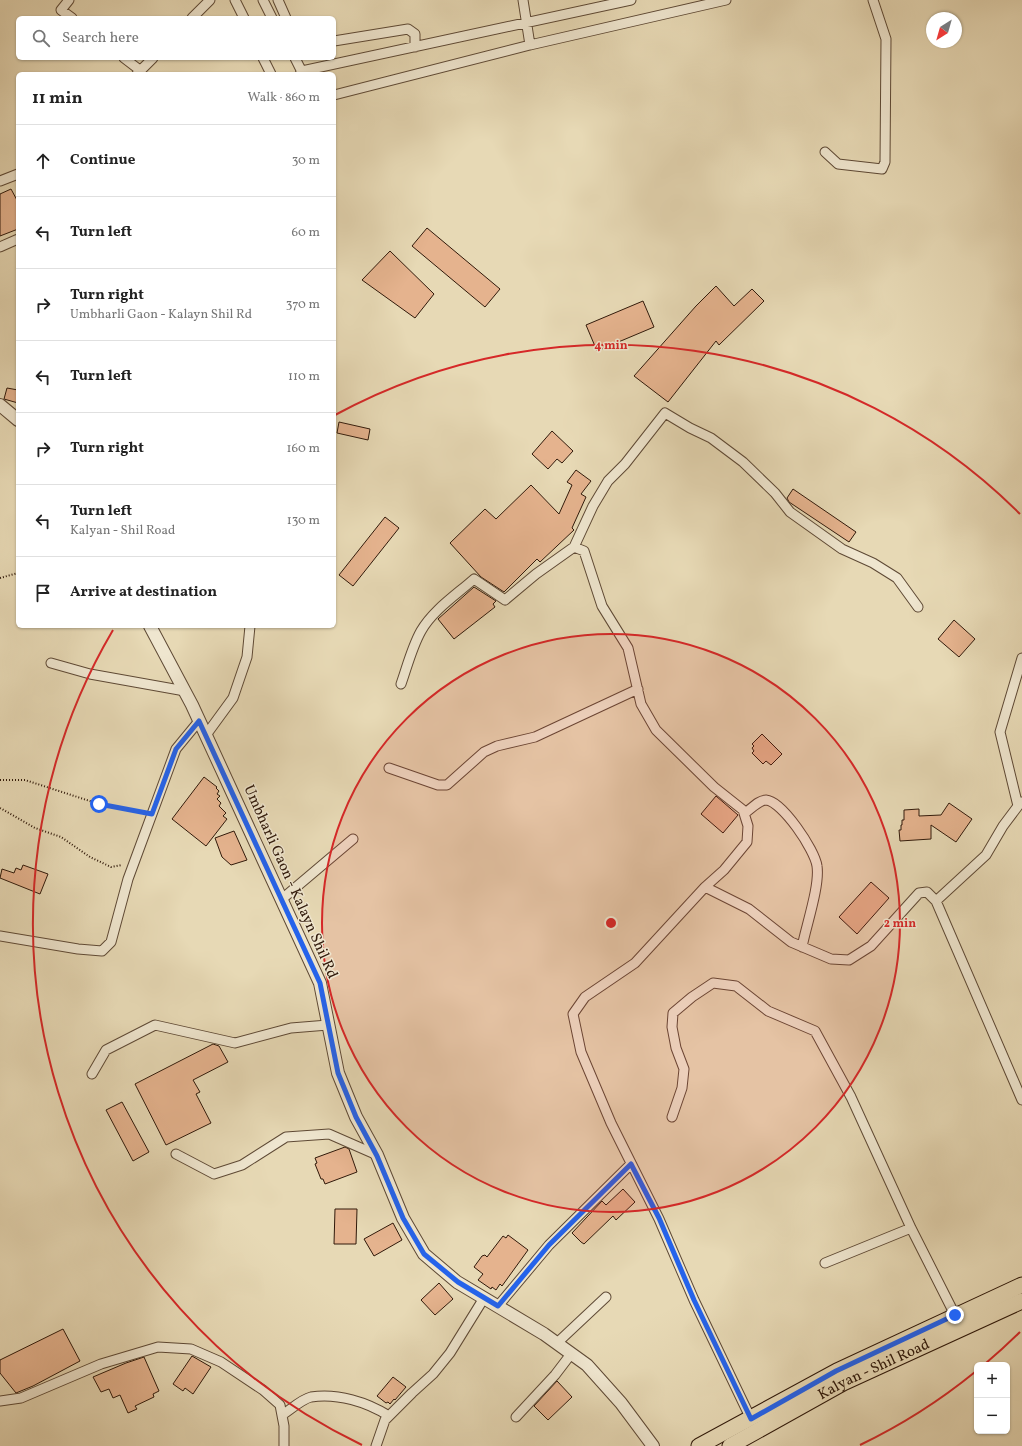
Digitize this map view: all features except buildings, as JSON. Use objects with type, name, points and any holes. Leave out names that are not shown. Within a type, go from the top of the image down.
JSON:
[{"type":"main road","name":"Kalyan - Shil Road","points":[[699,1446],[751,1419],[836,1371],[1022,1285]]},
{"type":"main road","name":"Kalyan - Shil Road","points":[[730,1446],[844,1384],[1022,1300]]},
{"type":"street","points":[[69,0],[61,10],[69,16]]},
{"type":"street","points":[[194,16],[210,0]]},
{"type":"street","points":[[235,0],[243,16]]},
{"type":"street","points":[[263,0],[271,16]]},
{"type":"street","points":[[278,0],[285,16]]},
{"type":"street","points":[[523,0],[530,45]]},
{"type":"street","points":[[306,72],[632,0]]},
{"type":"street","points":[[336,94],[530,45],[726,0]]},
{"type":"street","points":[[825,152],[838,164],[882,169],[884,162],[886,39],[873,0]]},
{"type":"street","points":[[336,41],[408,29],[415,34],[415,47]]},
{"type":"street","points":[[126,60],[139,72],[151,60]]},
{"type":"street","points":[[264,60],[270,72]]},
{"type":"street","points":[[296,60],[302,72]]},
{"type":"street","points":[[0,181],[16,175]]},
{"type":"street","points":[[0,247],[16,241]]},
{"type":"street","points":[[0,405],[16,418]]},
{"type":"street","points":[[401,684],[420,632],[433,615],[474,579],[505,600],[536,574],[574,547],[593,506],[608,481],[625,464],[665,413],[690,428],[712,438],[743,462],[775,493],[790,512],[842,549],[872,563],[897,578],[918,607]]},
{"type":"street","points":[[574,547],[584,551],[602,606],[628,648],[641,704],[656,730],[714,787],[745,813],[748,826],[748,842],[724,870],[705,887],[635,963],[585,997],[572,1014],[581,1052],[611,1123],[659,1218],[694,1300],[751,1419]]},
{"type":"street","name":"Umbharli Gaon - Kalayn Shil Rd","points":[[151,628],[185,691],[206,735],[320,983],[338,1073],[356,1117],[377,1156],[403,1218],[424,1254],[458,1282],[556,1343],[586,1365],[621,1403],[653,1446]]},
{"type":"street","points":[[206,735],[233,698],[247,657],[250,628]]},
{"type":"street","points":[[936,901],[986,855],[1003,826],[1020,804],[1000,732],[1022,658]]},
{"type":"street","points":[[51,663],[90,674],[185,691]]},
{"type":"street","points":[[389,768],[438,785],[447,785],[484,752],[497,746],[535,737],[638,689]]},
{"type":"street","points":[[0,936],[78,949],[102,951],[111,942],[134,864],[176,749],[199,721]]},
{"type":"street","points":[[745,813],[761,801],[767,800],[787,814],[812,853],[817,865],[817,879],[802,947]]},
{"type":"street","points":[[282,899],[353,839]]},
{"type":"street","points":[[705,887],[749,909],[791,942],[831,959],[849,960],[871,946],[919,894],[928,892],[936,901],[1022,1100]]},
{"type":"street","points":[[672,1116],[682,1088],[684,1068],[676,1048],[672,1027],[673,1013],[692,997],[713,983],[736,986],[768,1011],[815,1030],[851,1097],[911,1228],[955,1315]]},
{"type":"street","points":[[92,1074],[106,1050],[155,1025],[235,1043],[291,1028],[328,1025]]},
{"type":"street","points":[[176,1154],[214,1174],[242,1165],[286,1137],[329,1134],[377,1156]]},
{"type":"street","points":[[498,1306],[549,1245],[631,1164]]},
{"type":"street","points":[[825,1264],[911,1228]]},
{"type":"street","points":[[556,1343],[606,1297]]},
{"type":"street","points":[[376,1446],[386,1420],[433,1374],[450,1353],[484,1298]]},
{"type":"street","points":[[0,1401],[21,1398],[101,1364],[158,1347],[191,1349],[221,1362],[263,1390],[280,1405],[284,1446]]},
{"type":"street","points":[[516,1417],[555,1375],[571,1354]]},
{"type":"street","points":[[282,1415],[310,1397],[341,1397],[372,1405],[389,1416]]},
{"type":"path","points":[[0,578],[16,574]]},
{"type":"path","points":[[0,780],[25,780],[99,804],[152,814]]},
{"type":"path","points":[[0,808],[36,828],[61,837],[90,857],[111,867],[134,864]]},
{"type":"route","points":[[99,804],[152,814],[176,749],[199,721],[320,983],[338,1073],[356,1117],[377,1156],[387,1184],[403,1218],[424,1254],[458,1282],[484,1298],[498,1306],[549,1245],[631,1164],[659,1218],[694,1300],[751,1419],[836,1371],[955,1315]]}]
